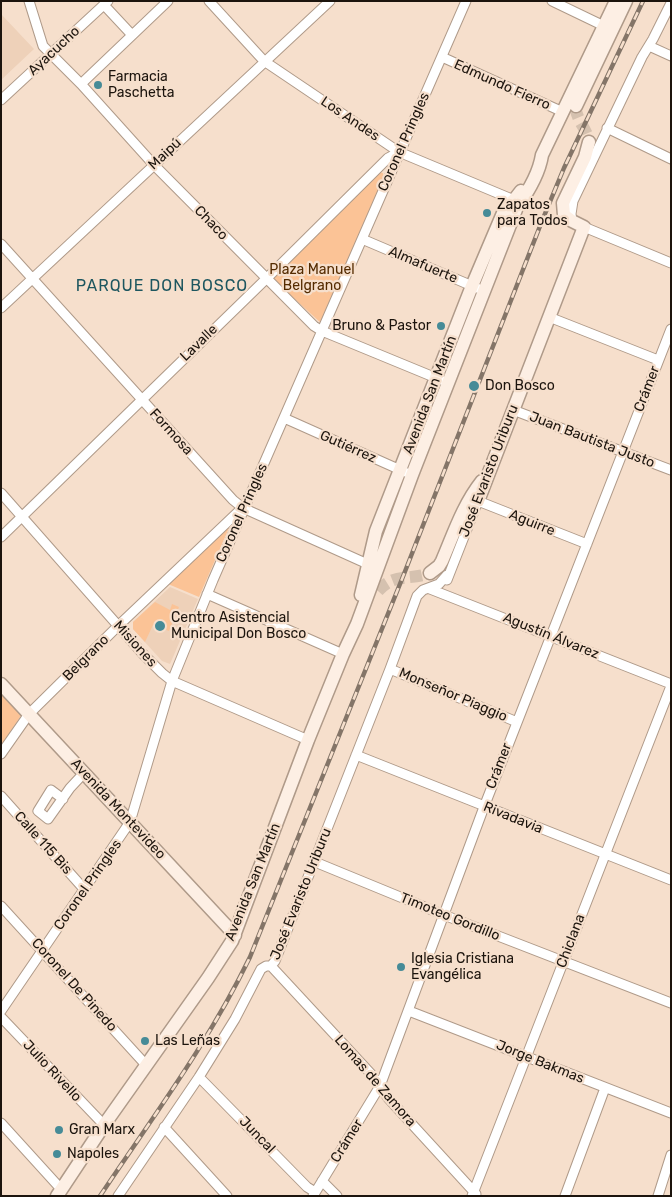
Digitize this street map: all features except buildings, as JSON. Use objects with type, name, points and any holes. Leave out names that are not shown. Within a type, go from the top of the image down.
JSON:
[{"type":"main road","name":"Avenida San Martín","points":[[59,1192],[208,978],[235,935],[308,740],[344,651],[373,566],[376,531],[406,473],[478,288],[504,210],[508,203],[514,200],[520,192],[534,164],[542,155],[616,1]]},
{"type":"main road","points":[[576,106],[626,1]]},
{"type":"main road","points":[[584,227],[572,221],[564,214],[563,202],[585,157],[589,142]]},
{"type":"main road","name":"Avenida San Martín","points":[[478,288],[496,262],[517,208],[531,186],[541,164],[542,155]]},
{"type":"main road","points":[[496,262],[492,258],[507,217],[504,210]]},
{"type":"main road","name":"José Evaristo Uriburu","points":[[478,501],[584,227]]},
{"type":"main road","points":[[430,573],[442,561],[470,495],[490,470]]},
{"type":"main road","points":[[315,724],[340,680],[378,591]]},
{"type":"main road","name":"Avenida Montevideo","points":[[1,684],[235,935]]},
{"type":"street","name":"Chaco","points":[[29,1],[42,44],[154,164],[266,280],[314,326],[322,331],[443,380]]},
{"type":"street","points":[[81,84],[168,1]]},
{"type":"street","name":"Los Andes","points":[[209,1],[264,61],[399,152],[514,200]]},
{"type":"street","name":"Maipú","points":[[1,308],[330,1]]},
{"type":"street","name":"Coronel Pringles","points":[[1,1012],[130,822],[172,681],[207,594],[466,1]]},
{"type":"street","points":[[552,1],[604,26]]},
{"type":"street","name":"Ayacucho","points":[[1,100],[106,3]]},
{"type":"street","points":[[106,3],[132,34]]},
{"type":"street","points":[[572,221],[573,201],[642,57],[671,4]]},
{"type":"street","points":[[649,46],[671,56]]},
{"type":"street","name":"Edmundo Fierro","points":[[442,57],[563,112]]},
{"type":"street","points":[[607,128],[671,159]]},
{"type":"street","name":"Lavalle","points":[[1,537],[266,280],[388,158],[399,152]]},
{"type":"street","points":[[584,227],[671,263]]},
{"type":"street","name":"Almafuerte","points":[[362,239],[478,288]]},
{"type":"street","name":"Formosa","points":[[1,244],[233,500],[243,508],[373,566]]},
{"type":"street","points":[[549,317],[658,360]]},
{"type":"street","name":"Crámer","points":[[314,1194],[380,1086],[516,722],[671,329]]},
{"type":"street","name":"Juan Bautista Justo","points":[[513,410],[671,470]]},
{"type":"street","name":"Gutiérrez","points":[[284,418],[406,473]]},
{"type":"street","name":"Misiones","points":[[1,493],[162,674],[172,681],[211,696],[308,740]]},
{"type":"street","name":"Aguirre","points":[[478,501],[587,544]]},
{"type":"street","name":"José Evaristo Uriburu","points":[[448,594],[446,585],[447,575],[478,501]]},
{"type":"street","name":"Belgrano","points":[[1,754],[29,714],[118,626],[243,508]]},
{"type":"street","name":"José Evaristo Uriburu","points":[[118,1196],[199,1077],[235,1019],[261,969],[271,966],[275,961],[417,596],[423,590],[430,589],[439,584],[447,575]]},
{"type":"street","name":"Agustín Álvarez","points":[[430,589],[448,594],[671,685]]},
{"type":"street","points":[[207,594],[344,651]]},
{"type":"street","name":"Monseñor Piaggio","points":[[390,669],[516,722]]},
{"type":"street","name":"Chiclana","points":[[475,1194],[604,854],[671,685]]},
{"type":"street","name":"Rivadavia","points":[[356,755],[671,880]]},
{"type":"street","points":[[63,799],[84,773]]},
{"type":"street","name":"Calle 115 Bis","points":[[1,796],[84,889]]},
{"type":"street","name":"Timoteo Gordillo","points":[[315,862],[444,915],[671,1003]]},
{"type":"street","name":"Coronel De Pinedo","points":[[1,906],[146,1065]]},
{"type":"street","name":"Lomas de Zamora","points":[[271,966],[373,1076],[388,1098],[475,1194]]},
{"type":"street","name":"Jorge Bakmas","points":[[409,1011],[671,1113]]},
{"type":"street","name":"Julio Rivello","points":[[1,1017],[104,1125]]},
{"type":"street","name":"Juncal","points":[[199,1077],[314,1194]]},
{"type":"street","points":[[565,1196],[605,1088]]},
{"type":"street","points":[[1,1123],[59,1192]]},
{"type":"street","points":[[164,1128],[228,1196]]},
{"type":"street","points":[[658,1196],[671,1155]]},
{"type":"street","points":[[322,1181],[337,1196]]},
{"type":"shaded area","points":[[1,14],[34,49],[1,80]]},
{"type":"shaded area","name":"Centro Asistencial Municipal Don Bosco","points":[[170,587],[198,599],[170,664],[162,661],[133,629],[133,622]]},
{"type":"green space","name":"Plaza Manuel Belgrano","points":[[379,172],[383,173],[384,176],[322,324],[273,279]]},
{"type":"green space","points":[[232,521],[199,597],[168,584]]},
{"type":"green space","points":[[155,602],[170,610],[172,604],[179,607],[169,631],[153,625],[145,642],[133,629],[133,622]]},
{"type":"green space","points":[[1,689],[22,714],[1,746]]},
{"type":"tunnel","points":[[576,106],[577,115],[589,142]]},
{"type":"tunnel","points":[[378,591],[390,581],[430,573]]},
{"type":"railway","points":[[100,1196],[160,1109],[217,1019],[250,957],[404,574],[542,221],[564,168],[643,1]]},
{"type":"place","name":"Farmacia Paschetta","points":[[98,85]]},
{"type":"place","name":"Zapatos para Todos","points":[[487,213]]},
{"type":"place","name":"Bruno & Pastor","points":[[441,326]]},
{"type":"place","name":"Don Bosco","points":[[474,386]]},
{"type":"place","name":"Centro Asistencial Municipal Don Bosco","points":[[160,626]]},
{"type":"place","name":"Iglesia Cristiana Evangélica","points":[[401,967]]},
{"type":"place","name":"Las Leñas","points":[[145,1041]]},
{"type":"place","name":"Gran Marx","points":[[59,1130]]},
{"type":"place","name":"Napoles","points":[[57,1154]]},
{"type":"district","name":"PARQUE DON BOSCO","points":[[162,286]]}]
